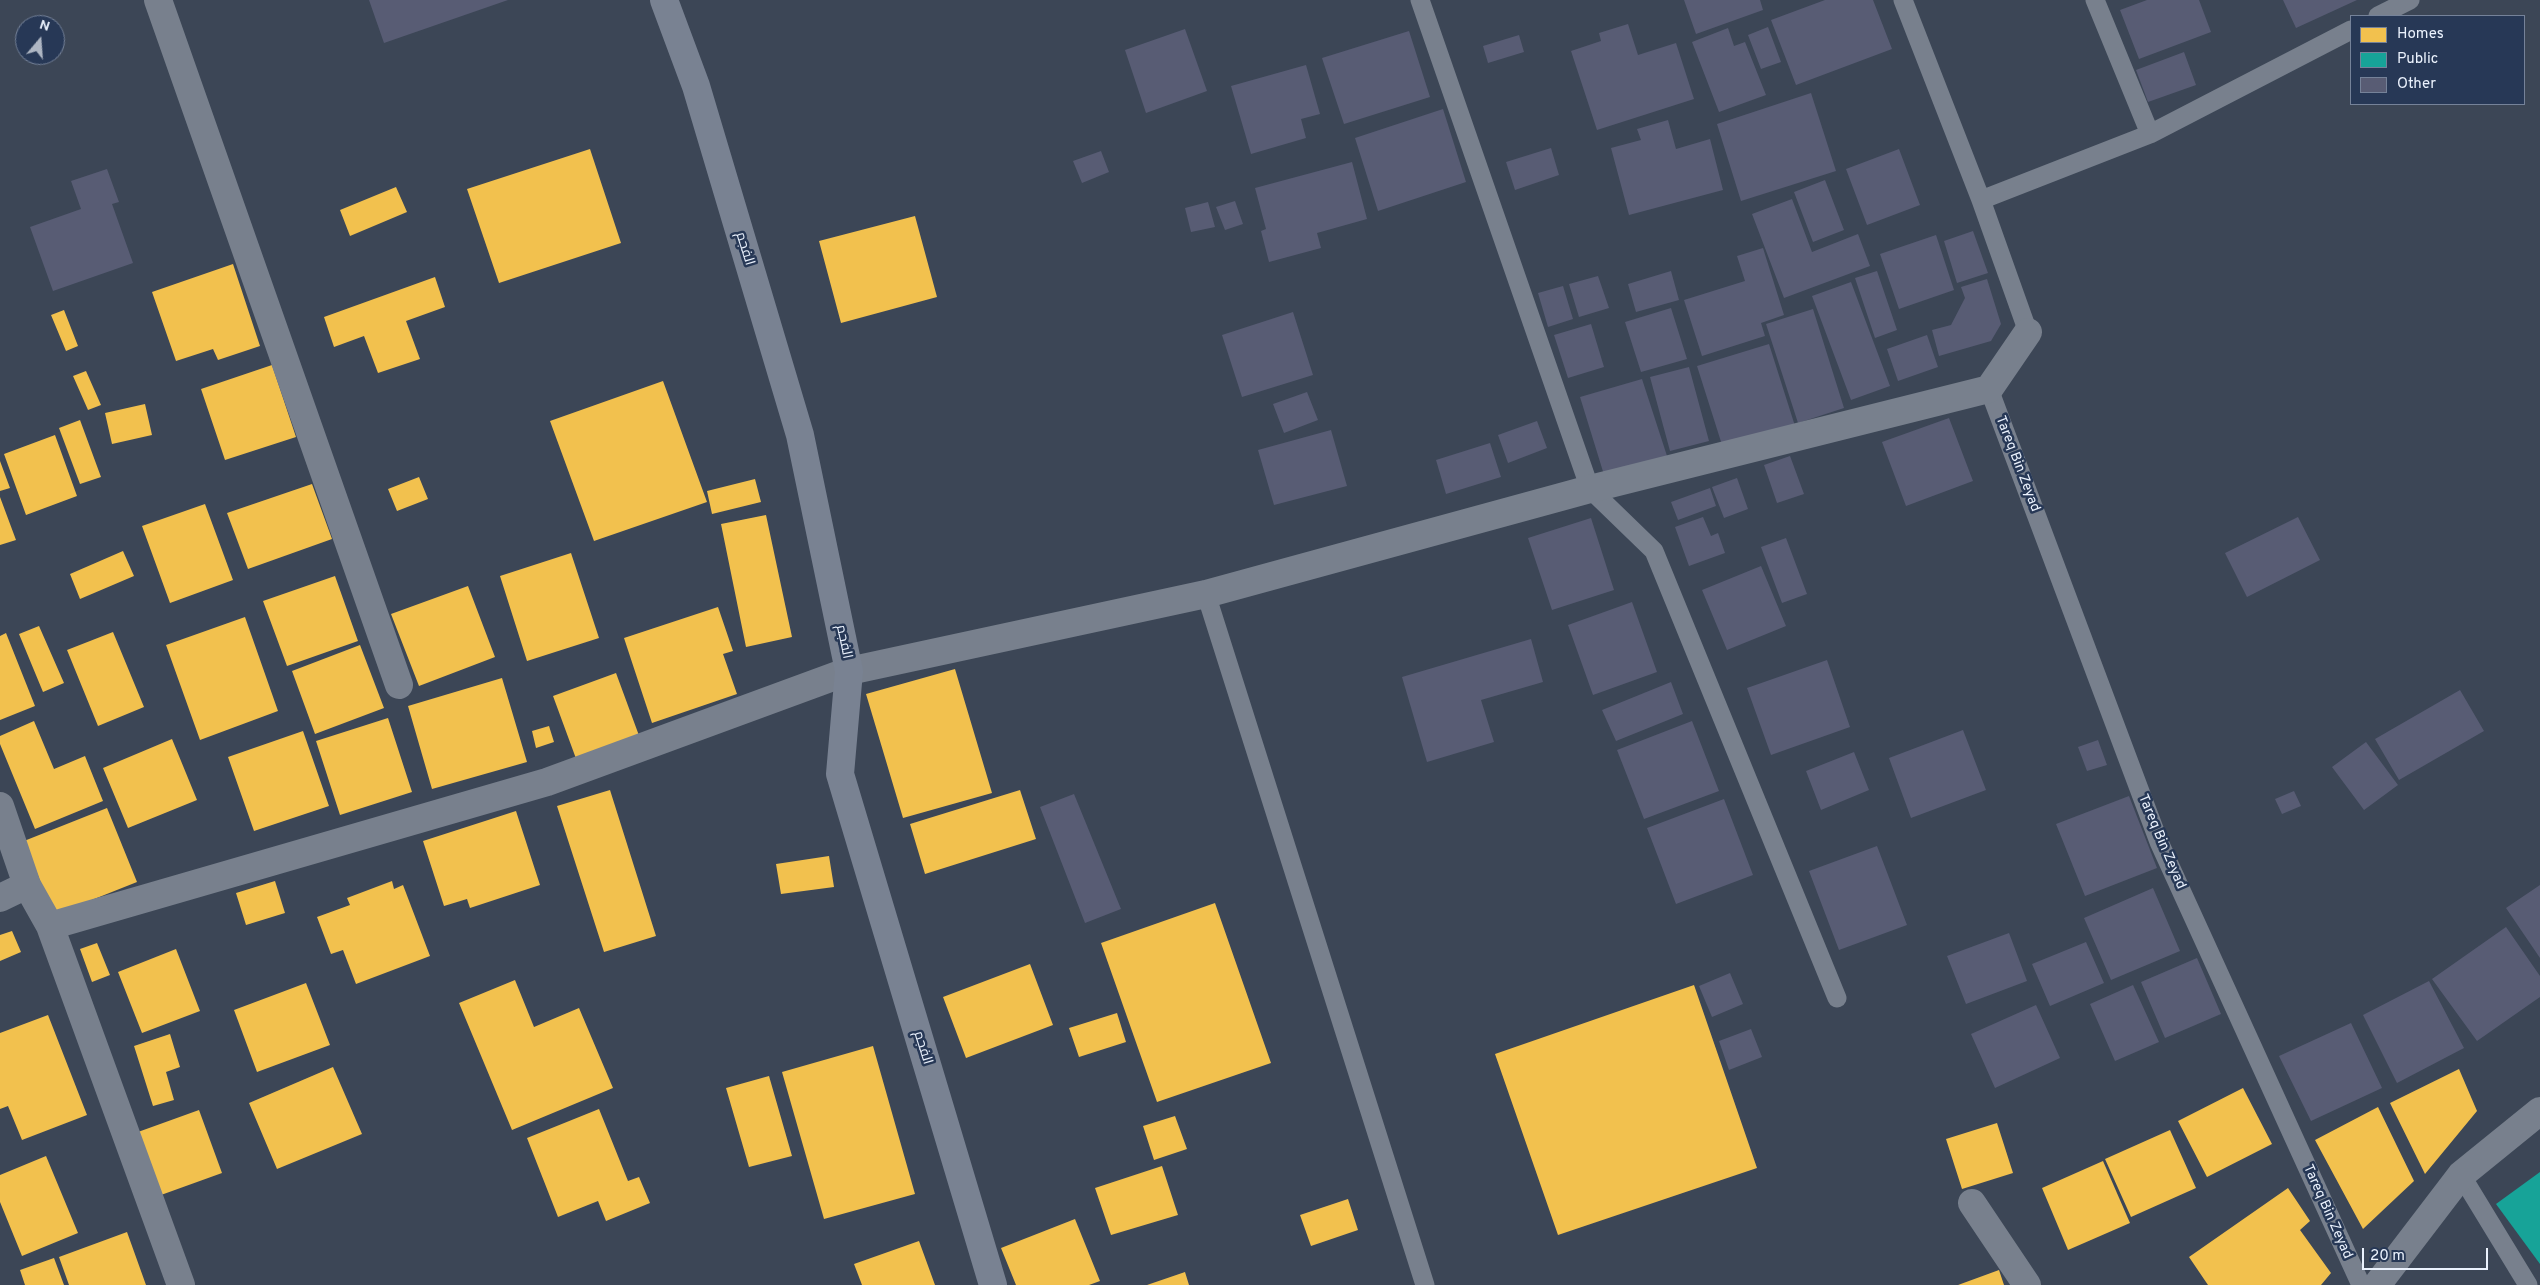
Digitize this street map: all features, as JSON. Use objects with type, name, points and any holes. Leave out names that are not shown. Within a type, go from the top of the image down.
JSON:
[{"type":"main road","name":"الفجم","points":[[664,0],[696,86],[800,435],[849,671],[840,774],[993,1285]]},
{"type":"street","points":[[158,0],[399,685]]},
{"type":"street","points":[[50,926],[547,782],[849,671],[1206,594],[1590,489],[1989,389],[2028,332]]},
{"type":"street","points":[[0,806],[27,885],[50,926],[181,1285]]},
{"type":"street","points":[[0,898],[27,885]]},
{"type":"street","points":[[2378,1285],[2462,1175],[2540,1111]]},
{"type":"street","points":[[1972,1203],[2027,1285]]},
{"type":"lane","points":[[1420,0],[1590,489],[1654,551],[1837,998]]},
{"type":"lane","points":[[1903,0],[1981,200],[2028,332]]},
{"type":"lane","points":[[2095,0],[2150,134]]},
{"type":"lane","points":[[2380,15],[2410,0]]},
{"type":"lane","points":[[1981,200],[2150,134],[2350,31]]},
{"type":"lane","name":"Tareq Bin Zeyad","points":[[1989,389],[2159,842],[2361,1285]]},
{"type":"lane","points":[[1206,594],[1425,1285]]},
{"type":"lane","points":[[2462,1175],[2528,1285]]},
{"type":"building: Homes","points":[[590,149],[621,243],[499,283],[467,189]]},
{"type":"building: Homes","points":[[396,187],[407,212],[350,236],[340,210]]},
{"type":"building: Homes","points":[[915,216],[937,297],[841,323],[819,241]]},
{"type":"building: Homes","points":[[233,264],[260,346],[218,360],[213,349],[176,361],[152,292]]},
{"type":"building: Homes","points":[[435,277],[445,307],[406,321],[420,359],[378,373],[364,336],[334,347],[324,317]]},
{"type":"building: Homes","points":[[64,310],[78,346],[66,351],[51,315]]},
{"type":"building: Homes","points":[[272,365],[296,437],[225,460],[201,389]]},
{"type":"building: Homes","points":[[86,371],[101,405],[88,410],[73,376]]},
{"type":"building: Homes","points":[[663,381],[707,502],[594,541],[550,421]]},
{"type":"building: Homes","points":[[145,404],[152,435],[112,444],[105,413]]},
{"type":"building: Homes","points":[[80,420],[101,477],[80,484],[59,428]]},
{"type":"building: Homes","points":[[55,435],[77,496],[26,515],[4,454]]},
{"type":"building: Homes","points":[[0,461],[10,488],[0,491]]},
{"type":"building: Homes","points":[[419,477],[428,499],[397,511],[388,489]]},
{"type":"building: Homes","points":[[755,479],[761,502],[712,514],[707,491]]},
{"type":"building: Homes","points":[[312,484],[332,539],[248,569],[227,513]]},
{"type":"building: Homes","points":[[0,497],[16,540],[0,545]]},
{"type":"building: Homes","points":[[205,504],[233,580],[170,603],[142,526]]},
{"type":"building: Homes","points":[[766,515],[792,637],[746,647],[721,524]]},
{"type":"building: Homes","points":[[123,551],[134,576],[80,599],[70,574]]},
{"type":"building: Homes","points":[[571,553],[599,638],[527,661],[500,576]]},
{"type":"building: Homes","points":[[335,576],[358,641],[287,666],[263,601]]},
{"type":"building: Homes","points":[[468,586],[495,657],[419,686],[391,614]]},
{"type":"building: Homes","points":[[718,607],[733,651],[723,654],[737,694],[652,723],[624,638]]},
{"type":"building: Homes","points":[[245,617],[278,711],[200,740],[166,645]]},
{"type":"building: Homes","points":[[39,626],[64,683],[43,692],[19,634]]},
{"type":"building: Homes","points":[[113,632],[144,707],[98,726],[67,650]]},
{"type":"building: Homes","points":[[6,633],[35,706],[0,720],[0,636]]},
{"type":"building: Homes","points":[[360,645],[384,708],[315,734],[292,671]]},
{"type":"building: Homes","points":[[955,669],[992,793],[903,818],[866,694]]},
{"type":"building: Homes","points":[[616,673],[641,741],[578,764],[553,696]]},
{"type":"building: Homes","points":[[502,678],[527,762],[432,789],[408,706]]},
{"type":"building: Homes","points":[[388,718],[412,792],[340,815],[316,741]]},
{"type":"building: Homes","points":[[34,721],[54,769],[85,756],[103,801],[35,829],[0,744],[0,736]]},
{"type":"building: Homes","points":[[549,726],[554,742],[536,748],[532,731]]},
{"type":"building: Homes","points":[[303,731],[329,806],[254,831],[228,757]]},
{"type":"building: Homes","points":[[172,739],[197,800],[128,828],[103,768]]},
{"type":"building: Homes","points":[[610,790],[656,936],[604,952],[557,806]]},
{"type":"building: Homes","points":[[1020,790],[1036,839],[925,874],[910,824]]},
{"type":"building: Homes","points":[[107,808],[137,882],[54,915],[24,841]]},
{"type":"building: Homes","points":[[516,811],[540,885],[470,908],[467,899],[444,906],[423,841]]},
{"type":"building: Homes","points":[[829,856],[834,887],[781,894],[776,864]]},
{"type":"building: Homes","points":[[275,881],[285,913],[246,925],[236,893]]},
{"type":"building: Homes","points":[[392,881],[394,889],[403,885],[430,956],[356,984],[343,950],[331,954],[317,917],[350,905],[347,898]]},
{"type":"building: Homes","points":[[1215,903],[1271,1063],[1157,1102],[1101,943]]},
{"type":"building: Homes","points":[[12,931],[21,952],[0,961],[0,935]]},
{"type":"building: Homes","points":[[97,943],[110,975],[92,982],[80,949]]},
{"type":"building: Homes","points":[[176,949],[200,1011],[142,1033],[118,972]]},
{"type":"building: Homes","points":[[1030,964],[1053,1025],[966,1058],[943,997]]},
{"type":"building: Homes","points":[[515,980],[534,1027],[579,1008],[613,1088],[512,1130],[459,1003]]},
{"type":"building: Homes","points":[[306,983],[330,1045],[257,1072],[234,1010]]},
{"type":"building: Homes","points":[[1694,985],[1757,1168],[1558,1235],[1495,1054]]},
{"type":"building: Homes","points":[[1117,1013],[1126,1042],[1079,1057],[1069,1028]]},
{"type":"building: Homes","points":[[48,1015],[87,1115],[22,1140],[8,1106],[0,1109],[0,1033]]},
{"type":"building: Homes","points":[[170,1034],[180,1067],[166,1072],[174,1100],[153,1106],[134,1046]]},
{"type":"building: Homes","points":[[873,1046],[915,1194],[824,1219],[782,1072]]},
{"type":"building: Homes","points":[[333,1067],[362,1134],[277,1169],[249,1103]]},
{"type":"building: Homes","points":[[2459,1069],[2477,1111],[2425,1174],[2390,1103]]},
{"type":"building: Homes","points":[[769,1076],[792,1156],[749,1167],[726,1088]]},
{"type":"building: Homes","points":[[2243,1088],[2272,1144],[2207,1177],[2178,1121]]},
{"type":"building: Homes","points":[[2378,1107],[2414,1181],[2363,1229],[2315,1140]]},
{"type":"building: Homes","points":[[599,1109],[628,1181],[639,1177],[650,1203],[606,1221],[598,1201],[558,1217],[527,1138]]},
{"type":"building: Homes","points":[[199,1110],[222,1173],[161,1195],[138,1132]]},
{"type":"building: Homes","points":[[1175,1116],[1187,1149],[1154,1160],[1143,1126]]},
{"type":"building: Homes","points":[[1997,1123],[2013,1173],[1962,1189],[1946,1139]]},
{"type":"building: Homes","points":[[2170,1130],[2196,1188],[2131,1217],[2105,1159]]},
{"type":"building: Homes","points":[[46,1156],[78,1233],[22,1256],[0,1202],[0,1175]]},
{"type":"building: Homes","points":[[2103,1161],[2130,1223],[2068,1250],[2042,1188]]},
{"type":"building: Homes","points":[[1162,1166],[1178,1215],[1111,1235],[1095,1188]]},
{"type":"building: Homes","points":[[2288,1188],[2310,1221],[2300,1230],[2331,1273],[2321,1285],[2208,1285],[2189,1257]]},
{"type":"building: Homes","points":[[1348,1199],[1358,1230],[1311,1246],[1300,1215]]},
{"type":"building: Homes","points":[[1075,1219],[1100,1281],[1089,1285],[1016,1285],[1001,1248]]},
{"type":"building: Homes","points":[[127,1232],[146,1285],[69,1285],[59,1257]]},
{"type":"building: Homes","points":[[919,1241],[935,1285],[862,1285],[854,1264]]},
{"type":"building: Homes","points":[[54,1258],[64,1285],[25,1285],[20,1270]]},
{"type":"building: Homes","points":[[1999,1270],[2004,1285],[1958,1285]]},
{"type":"building: Homes","points":[[1185,1272],[1189,1285],[1147,1285]]},
{"type":"building: Public","points":[[2540,1172],[2540,1264],[2496,1204]]},
{"type":"building: Other","points":[[369,0],[508,0],[384,43]]},
{"type":"building: Other","points":[[1684,0],[1760,0],[1763,10],[1696,34]]},
{"type":"building: Other","points":[[1825,0],[1873,0],[1892,49],[1796,85],[1771,20]]},
{"type":"building: Other","points":[[2147,0],[2199,0],[2211,32],[2139,59],[2120,10]]},
{"type":"building: Other","points":[[2283,0],[2357,0],[2296,28]]},
{"type":"building: Other","points":[[1628,24],[1638,55],[1676,43],[1694,99],[1597,130],[1571,51],[1601,41],[1599,33]]},
{"type":"building: Other","points":[[1768,27],[1781,62],[1761,69],[1748,35]]},
{"type":"building: Other","points":[[1728,28],[1734,46],[1745,42],[1766,95],[1719,112],[1692,42]]},
{"type":"building: Other","points":[[1185,29],[1207,91],[1146,113],[1125,50]]},
{"type":"building: Other","points":[[1409,31],[1430,97],[1344,124],[1322,58]]},
{"type":"building: Other","points":[[1519,35],[1524,52],[1488,63],[1483,46]]},
{"type":"building: Other","points":[[2184,52],[2196,85],[2148,102],[2136,70]]},
{"type":"building: Other","points":[[1306,65],[1320,114],[1301,119],[1306,138],[1251,154],[1231,86]]},
{"type":"building: Other","points":[[1811,93],[1836,171],[1741,201],[1717,124]]},
{"type":"building: Other","points":[[1443,109],[1466,182],[1378,211],[1355,138]]},
{"type":"building: Other","points":[[1668,120],[1676,149],[1710,139],[1723,190],[1629,215],[1611,148],[1641,140],[1637,129]]},
{"type":"building: Other","points":[[1551,148],[1559,175],[1515,190],[1506,162]]},
{"type":"building: Other","points":[[1899,149],[1920,205],[1867,225],[1846,169]]},
{"type":"building: Other","points":[[1101,151],[1109,172],[1082,183],[1073,161]]},
{"type":"building: Other","points":[[1352,162],[1367,219],[1317,233],[1321,248],[1269,262],[1261,231],[1266,229],[1255,188]]},
{"type":"building: Other","points":[[107,169],[119,202],[112,204],[133,263],[53,291],[30,227],[81,209],[71,181]]},
{"type":"building: Other","points":[[1825,180],[1844,230],[1813,242],[1794,192]]},
{"type":"building: Other","points":[[1792,199],[1812,252],[1858,234],[1870,266],[1784,298],[1752,214]]},
{"type":"building: Other","points":[[1235,201],[1243,224],[1225,230],[1216,207]]},
{"type":"building: Other","points":[[1208,202],[1215,227],[1191,232],[1185,208]]},
{"type":"building: Other","points":[[1973,231],[1988,273],[1957,283],[1944,241]]},
{"type":"building: Other","points":[[1936,235],[1954,290],[1899,309],[1880,254]]},
{"type":"building: Other","points":[[1763,248],[1784,315],[1761,323],[1765,336],[1702,356],[1684,300],[1745,281],[1737,256]]},
{"type":"building: Other","points":[[1671,271],[1679,300],[1636,312],[1628,284]]},
{"type":"building: Other","points":[[1877,271],[1897,330],[1875,338],[1855,278]]},
{"type":"building: Other","points":[[1598,276],[1609,308],[1579,317],[1569,284]]},
{"type":"building: Other","points":[[1987,279],[2001,324],[1991,341],[1939,356],[1932,330],[1951,325],[1965,298],[1961,287]]},
{"type":"building: Other","points":[[1851,282],[1890,386],[1851,400],[1812,296]]},
{"type":"building: Other","points":[[1563,286],[1573,319],[1548,327],[1538,293]]},
{"type":"building: Other","points":[[1671,308],[1687,359],[1641,372],[1625,322]]},
{"type":"building: Other","points":[[1813,309],[1844,408],[1798,423],[1766,324]]},
{"type":"building: Other","points":[[1293,312],[1313,375],[1242,397],[1222,335]]},
{"type":"building: Other","points":[[1591,324],[1604,367],[1568,378],[1554,335]]},
{"type":"building: Other","points":[[1927,335],[1938,367],[1898,381],[1887,349]]},
{"type":"building: Other","points":[[1769,344],[1795,426],[1723,448],[1697,366]]},
{"type":"building: Other","points":[[1689,367],[1709,441],[1670,451],[1650,377]]},
{"type":"building: Other","points":[[1642,379],[1668,459],[1605,478],[1580,397]]},
{"type":"building: Other","points":[[1307,392],[1318,420],[1284,433],[1273,404]]},
{"type":"building: Other","points":[[1949,418],[1973,481],[1906,506],[1882,442]]},
{"type":"building: Other","points":[[1537,421],[1547,448],[1508,463],[1498,435]]},
{"type":"building: Other","points":[[1331,430],[1347,486],[1274,505],[1258,450]]},
{"type":"building: Other","points":[[1490,443],[1501,477],[1446,494],[1436,460]]},
{"type":"building: Other","points":[[1790,456],[1804,494],[1777,503],[1764,465]]},
{"type":"building: Other","points":[[1737,478],[1748,509],[1724,518],[1712,487]]},
{"type":"building: Other","points":[[1710,488],[1716,506],[1678,520],[1671,502]]},
{"type":"building: Other","points":[[1703,517],[1711,536],[1718,533],[1725,553],[1689,566],[1675,527]]},
{"type":"building: Other","points":[[2298,517],[2320,560],[2247,597],[2225,553]]},
{"type":"building: Other","points":[[1591,518],[1614,590],[1552,610],[1528,538]]},
{"type":"building: Other","points":[[1786,538],[1807,594],[1782,603],[1761,547]]},
{"type":"building: Other","points":[[1761,566],[1786,626],[1727,650],[1702,590]]},
{"type":"building: Other","points":[[1632,602],[1657,672],[1593,695],[1568,625]]},
{"type":"building: Other","points":[[1531,639],[1543,682],[1481,700],[1494,742],[1427,762],[1402,677]]},
{"type":"building: Other","points":[[1827,660],[1850,727],[1771,755],[1747,688]]},
{"type":"building: Other","points":[[1671,682],[1683,714],[1616,741],[1602,710]]},
{"type":"building: Other","points":[[2460,690],[2484,731],[2399,780],[2375,739]]},
{"type":"building: Other","points":[[1692,721],[1719,791],[1644,819],[1617,750]]},
{"type":"building: Other","points":[[1963,730],[1986,790],[1911,818],[1889,758]]},
{"type":"building: Other","points":[[2098,740],[2107,765],[2087,771],[2078,747]]},
{"type":"building: Other","points":[[2366,742],[2398,785],[2364,810],[2332,767]]},
{"type":"building: Other","points":[[1854,752],[1869,790],[1821,810],[1806,771]]},
{"type":"building: Other","points":[[2294,791],[2301,806],[2282,814],[2275,799]]},
{"type":"building: Other","points":[[1074,794],[1121,909],[1085,923],[1040,807]]},
{"type":"building: Other","points":[[2129,796],[2157,868],[2085,896],[2056,824]]},
{"type":"building: Other","points":[[1724,799],[1753,875],[1676,904],[1647,828]]},
{"type":"building: Other","points":[[1877,846],[1907,925],[1839,950],[1809,871]]},
{"type":"building: Other","points":[[2540,885],[2540,958],[2506,908]]},
{"type":"building: Other","points":[[2153,888],[2180,951],[2111,980],[2084,918]]},
{"type":"building: Other","points":[[2506,927],[2540,976],[2540,997],[2477,1041],[2432,979]]},
{"type":"building: Other","points":[[2009,933],[2027,981],[1966,1004],[1947,956]]},
{"type":"building: Other","points":[[2086,942],[2104,983],[2050,1006],[2032,964]]},
{"type":"building: Other","points":[[2197,958],[2221,1014],[2165,1038],[2141,982]]},
{"type":"building: Other","points":[[1730,973],[1743,1004],[1712,1017],[1699,986]]},
{"type":"building: Other","points":[[2429,981],[2464,1048],[2397,1083],[2363,1015]]},
{"type":"building: Other","points":[[2133,985],[2159,1042],[2115,1061],[2090,1004]]},
{"type":"building: Other","points":[[2036,1005],[2060,1058],[1995,1088],[1971,1034]]},
{"type":"building: Other","points":[[2351,1023],[2382,1088],[2311,1121],[2279,1056]]},
{"type":"building: Other","points":[[1751,1029],[1762,1057],[1729,1070],[1719,1041]]}]
